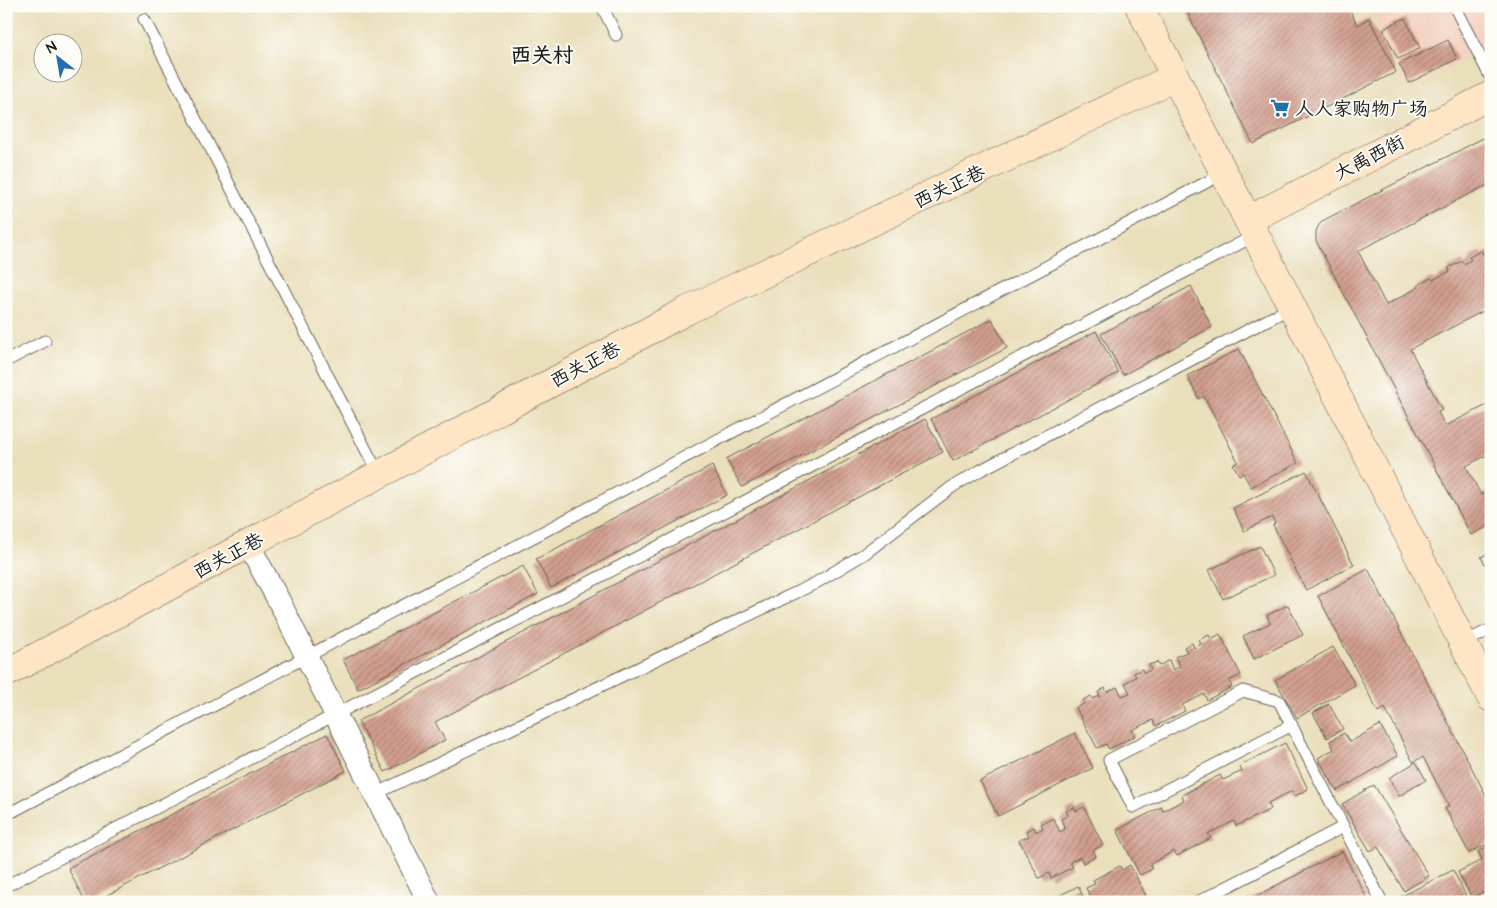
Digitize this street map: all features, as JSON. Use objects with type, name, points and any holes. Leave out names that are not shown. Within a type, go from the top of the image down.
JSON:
[{"type":"street","points":[[1139,6],[1491,698]]},
{"type":"street","name":"西关正巷","points":[[6,673],[688,310],[1175,78]]},
{"type":"street","name":"大禹西街","points":[[1252,227],[1491,95]]},
{"type":"street","points":[[248,544],[307,657],[429,902]]},
{"type":"lane","points":[[602,6],[616,35]]},
{"type":"lane","points":[[1454,6],[1491,78]]},
{"type":"lane","points":[[144,19],[379,475]]},
{"type":"lane","points":[[6,815],[1224,173]]},
{"type":"lane","points":[[6,886],[335,714],[1252,227]]},
{"type":"lane","points":[[374,794],[814,584],[864,554],[944,492],[981,470],[1292,307]]},
{"type":"lane","points":[[6,361],[45,341]]},
{"type":"lane","points":[[1463,644],[1491,629]]},
{"type":"lane","points":[[1292,725],[1133,807],[1109,760],[1243,691],[1279,701],[1292,725],[1382,902]]},
{"type":"lane","points":[[1198,902],[1343,827]]},
{"type":"shaded area","points":[[1367,6],[1491,6],[1491,46],[1408,87]]},
{"type":"building","name":"人人家购物广场","points":[[1184,6],[1348,6],[1357,25],[1369,18],[1396,72],[1253,144]]},
{"type":"building","points":[[1405,18],[1420,48],[1398,59],[1383,29]]},
{"type":"building","points":[[1448,40],[1457,59],[1409,83],[1399,64]]},
{"type":"building","points":[[1491,134],[1491,183],[1358,251],[1386,305],[1419,287],[1418,285],[1431,278],[1433,280],[1450,271],[1448,268],[1462,261],[1464,264],[1471,260],[1469,257],[1481,251],[1483,254],[1491,250],[1491,307],[1410,349],[1442,410],[1438,412],[1445,426],[1491,403],[1491,453],[1466,466],[1481,495],[1489,491],[1491,493],[1491,525],[1471,535],[1316,241],[1316,231],[1324,220]]},
{"type":"building","points":[[1191,286],[1212,327],[1123,375],[1101,334]]},
{"type":"building","points":[[992,319],[1007,348],[742,487],[726,459]]},
{"type":"building","points":[[1096,331],[1118,373],[953,461],[931,419]]},
{"type":"building","points":[[1239,349],[1298,463],[1251,487],[1243,473],[1239,475],[1233,464],[1238,462],[1204,396],[1199,399],[1187,376]]},
{"type":"building","points":[[925,419],[943,452],[435,722],[445,740],[385,772],[358,721]]},
{"type":"building","points":[[712,466],[727,495],[551,588],[536,559]]},
{"type":"building","points":[[1306,471],[1354,565],[1306,590],[1273,525],[1275,523],[1272,517],[1244,531],[1233,508]]},
{"type":"building","points":[[1260,546],[1274,575],[1223,599],[1209,570]]},
{"type":"building","points":[[1491,552],[1491,575],[1481,557]]},
{"type":"building","points":[[523,566],[538,594],[358,689],[343,660]]},
{"type":"building","points":[[1368,569],[1491,805],[1491,842],[1469,853],[1445,808],[1449,806],[1423,757],[1413,762],[1385,708],[1378,712],[1318,596]]},
{"type":"building","points":[[1288,605],[1303,635],[1254,659],[1243,636],[1270,623],[1267,615]]},
{"type":"building","points":[[1220,634],[1241,675],[1229,681],[1232,687],[1207,700],[1204,694],[1182,705],[1185,711],[1156,726],[1153,720],[1132,730],[1135,736],[1109,749],[1106,744],[1097,748],[1076,708],[1085,703],[1083,700],[1091,696],[1092,699],[1100,696],[1098,692],[1105,688],[1107,692],[1117,687],[1122,696],[1130,693],[1125,683],[1136,677],[1134,673],[1142,669],[1144,673],[1151,670],[1149,665],[1157,662],[1159,666],[1169,660],[1173,670],[1180,666],[1175,657],[1187,652],[1184,647],[1192,643],[1194,648],[1201,644],[1199,640],[1209,635],[1211,639]]},
{"type":"building","points":[[1333,647],[1355,685],[1297,718],[1275,680]]},
{"type":"building","points":[[1329,704],[1343,729],[1327,738],[1313,713]]},
{"type":"building","points":[[1380,725],[1398,756],[1337,791],[1318,758],[1334,749],[1330,741],[1344,733],[1350,742]]},
{"type":"building","points":[[1075,733],[1093,768],[998,816],[980,781]]},
{"type":"building","points":[[327,734],[346,771],[94,902],[85,902],[68,868]]},
{"type":"building","points":[[1285,743],[1308,789],[1295,796],[1292,791],[1268,803],[1271,809],[1236,826],[1234,821],[1208,834],[1211,838],[1177,856],[1174,851],[1150,864],[1152,869],[1140,875],[1117,830],[1161,807],[1163,811],[1184,800],[1182,795],[1220,775],[1223,780],[1242,771],[1239,766]]},
{"type":"building","points":[[1416,762],[1426,780],[1399,796],[1389,778]]},
{"type":"building","points":[[1374,785],[1429,876],[1404,891],[1378,847],[1370,851],[1342,804]]},
{"type":"building","points":[[1074,807],[1076,811],[1084,807],[1103,845],[1093,850],[1096,856],[1083,863],[1080,857],[1070,862],[1073,867],[1051,878],[1049,873],[1039,878],[1019,840],[1029,836],[1026,831],[1034,827],[1036,832],[1043,828],[1041,824],[1053,818],[1060,832],[1065,829],[1061,819],[1068,815],[1066,811]]},
{"type":"building","points":[[1491,845],[1491,888],[1472,898],[1458,872],[1482,860],[1478,851]]},
{"type":"building","points":[[1342,851],[1367,898],[1360,902],[1245,902]]},
{"type":"building","points":[[1130,865],[1147,898],[1139,902],[1093,902],[1086,888],[1095,884],[1093,880],[1120,866],[1122,870]]},
{"type":"building","points":[[1453,870],[1467,898],[1459,902],[1400,902],[1398,898]]},
{"type":"building","points":[[1078,886],[1086,902],[1047,902]]},
{"type":"place","name":"人人家购物广场","points":[[1280,108]]},
{"type":"district","name":"西关村","points":[[542,55]]}]
